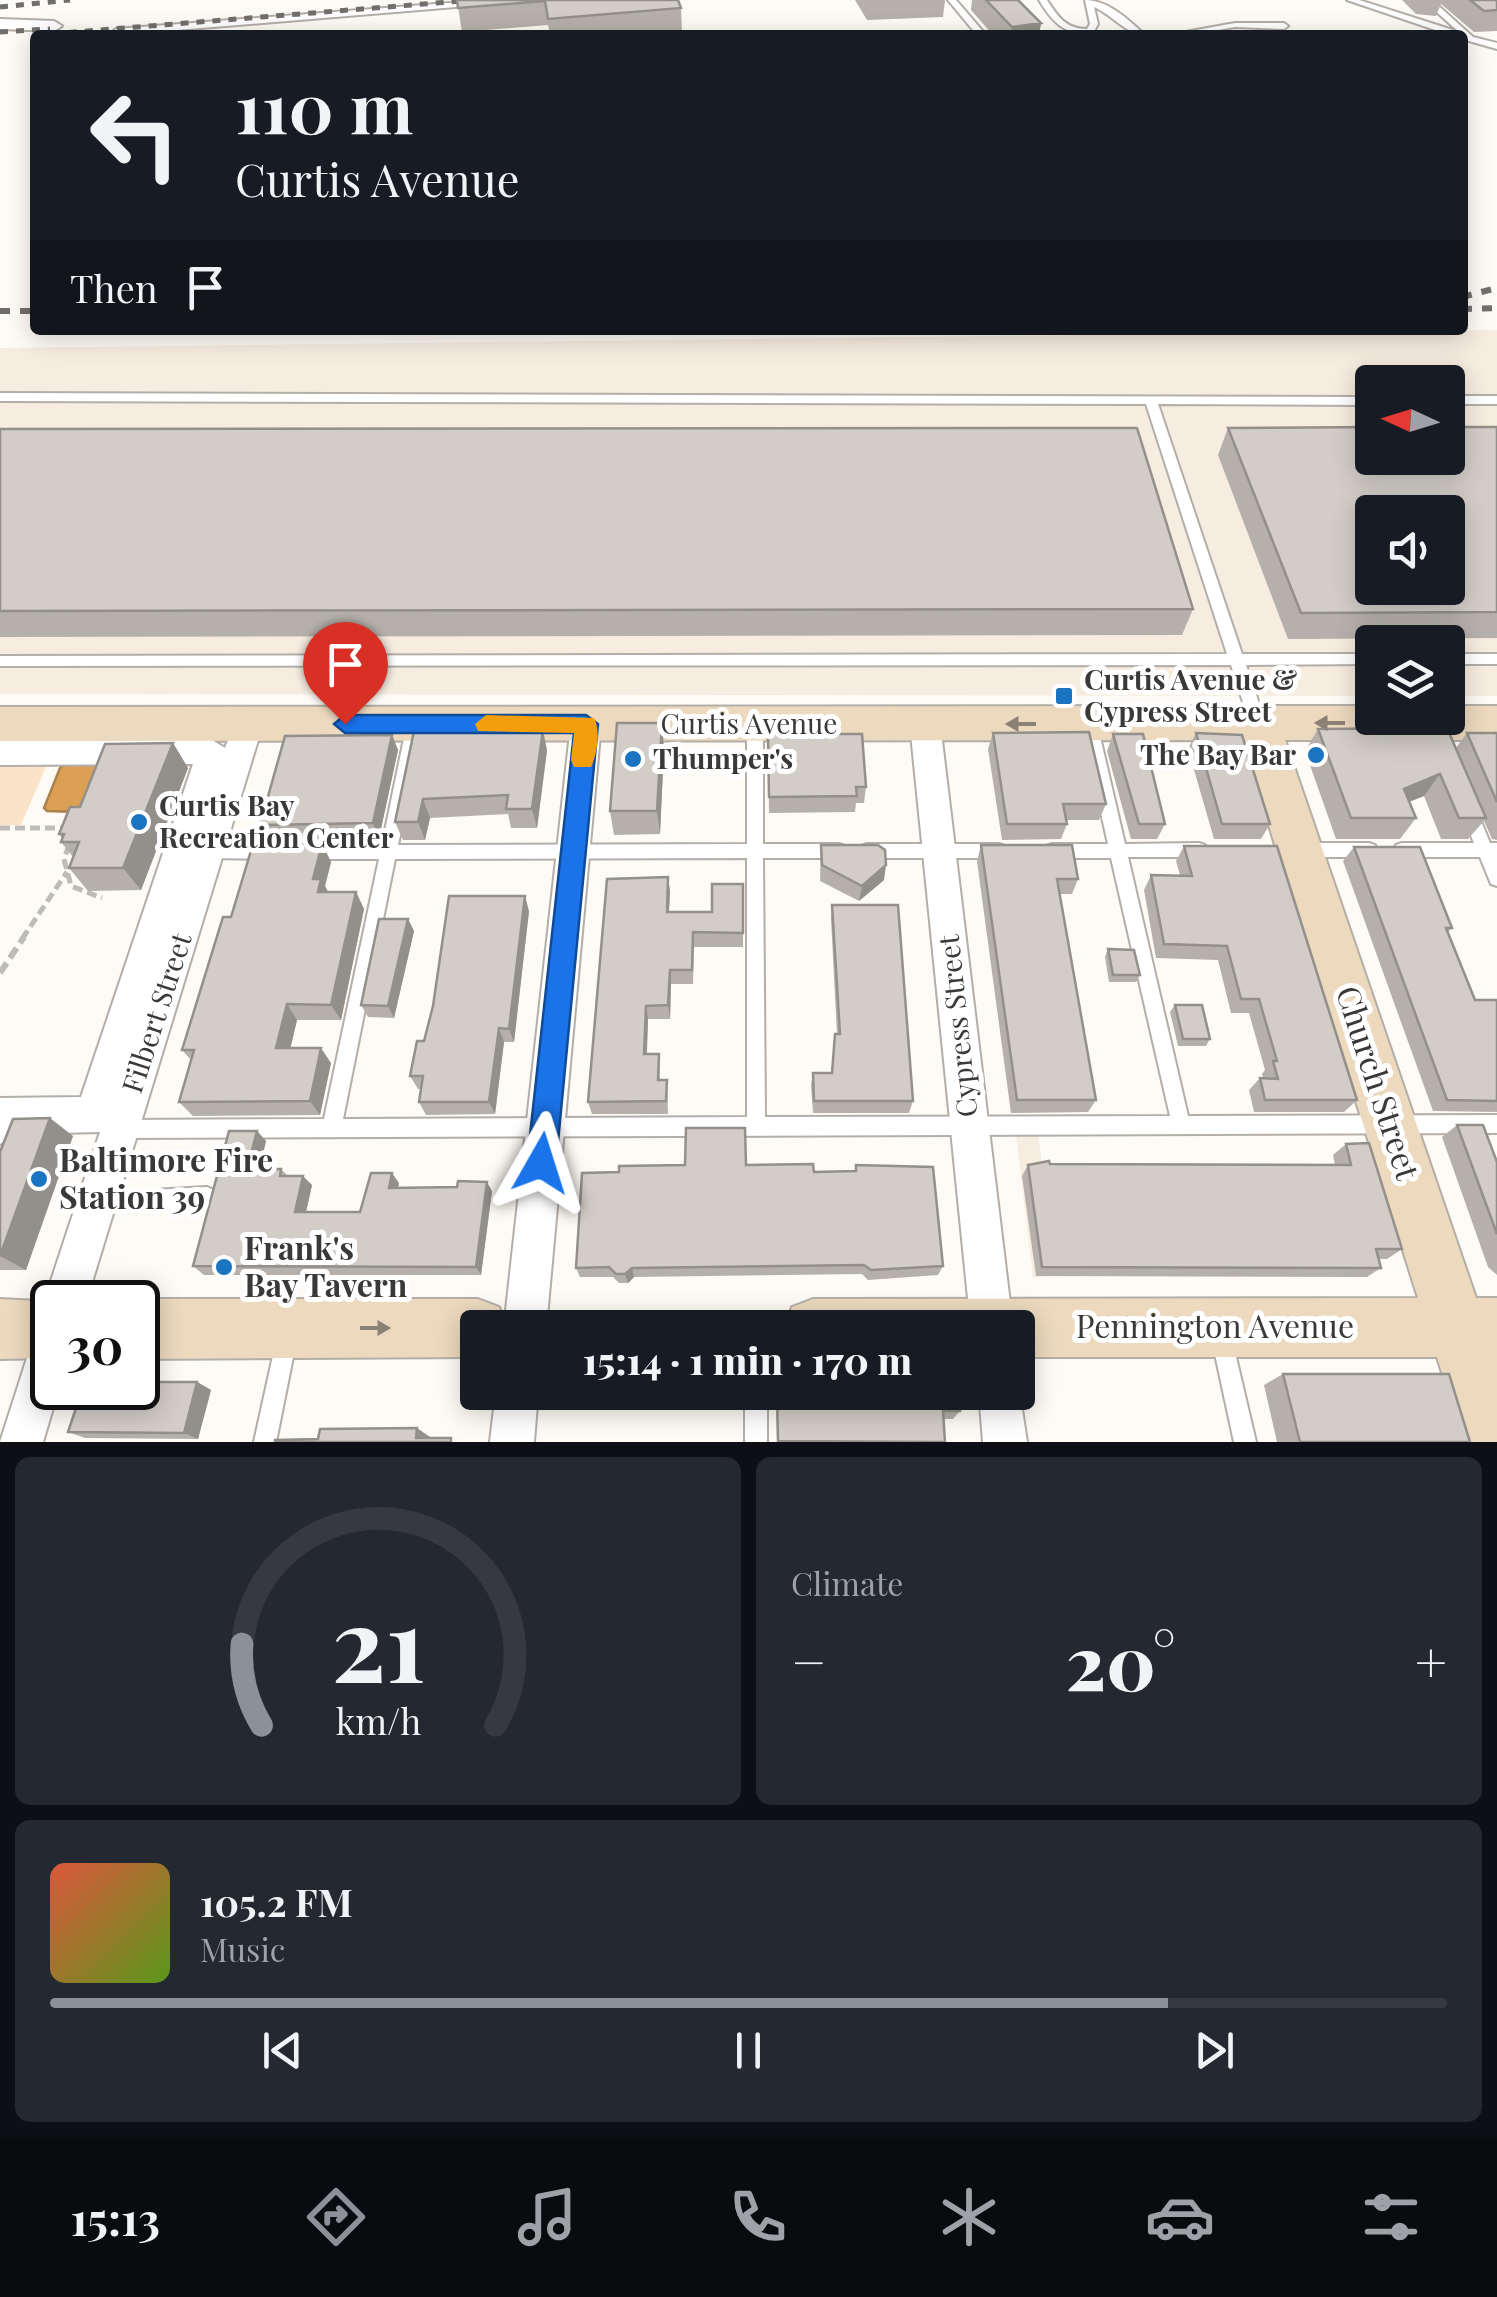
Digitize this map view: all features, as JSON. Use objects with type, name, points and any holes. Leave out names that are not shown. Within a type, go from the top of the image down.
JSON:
[{"type":"main road","name":"Curtis Avenue","points":[[0,724],[1258,724],[1437,735],[1497,723]]},
{"type":"main road","name":"Church Street","points":[[1258,724],[1291,850],[1390,1124],[1477,1327],[1495,1442]]},
{"type":"main road","name":"Pennington Avenue","points":[[1035,1327],[1477,1327]]},
{"type":"main road","points":[[160,1329],[460,1328]]},
{"type":"main road","points":[[0,1329],[30,1329]]},
{"type":"street","points":[[0,24],[54,26]]},
{"type":"street","name":"Filbert Street","points":[[72,1280],[248,724]]},
{"type":"street","points":[[527,1310],[586,724]]},
{"type":"street","name":"Cypress Street","points":[[925,724],[990,1310]]},
{"type":"street","points":[[0,753],[212,752],[94,1116],[4,1115],[0,1125]]},
{"type":"street","points":[[21,1442],[31,1410]]},
{"type":"street","points":[[512,1442],[516,1410]]},
{"type":"street","points":[[1002,1410],[1005,1442]]},
{"type":"lane","points":[[141,30],[518,0]]},
{"type":"lane","points":[[952,0],[978,30]]},
{"type":"lane","points":[[1043,0],[1054,20],[1062,28],[1072,30]]},
{"type":"lane","points":[[1089,0],[1094,24],[1090,30]]},
{"type":"lane","points":[[1089,0],[1135,30]]},
{"type":"lane","points":[[1351,0],[1443,30]]},
{"type":"lane","points":[[1427,0],[1457,30]]},
{"type":"lane","points":[[1207,30],[1284,26]]},
{"type":"lane","points":[[1468,38],[1497,46]]},
{"type":"lane","points":[[0,397],[1355,401]]},
{"type":"lane","points":[[1465,400],[1497,400]]},
{"type":"lane","points":[[1151,402],[1258,724]]},
{"type":"lane","points":[[0,660],[1355,659]]},
{"type":"lane","points":[[1465,659],[1497,659]]},
{"type":"lane","points":[[332,1128],[414,724]]},
{"type":"lane","points":[[755,724],[756,1126]]},
{"type":"lane","points":[[1089,724],[1181,1124]]},
{"type":"lane","points":[[1463,798],[1491,850],[1497,879]]},
{"type":"lane","points":[[208,851],[1018,850]]},
{"type":"lane","points":[[1038,850],[1209,850]]},
{"type":"lane","points":[[1291,850],[1491,850]]},
{"type":"lane","points":[[120,1128],[1497,1124]]},
{"type":"lane","points":[[97,1203],[207,1197]]},
{"type":"lane","points":[[1219,1326],[1245,1442]]},
{"type":"lane","points":[[265,1442],[288,1328]]},
{"type":"lane","points":[[756,1410],[756,1442]]},
{"type":"path","points":[[0,828],[76,828],[64,859],[70,886],[102,898]]},
{"type":"path","points":[[0,973],[67,872]]},
{"type":"shaded area","points":[[1468,330],[1497,330],[1497,696],[1465,696],[1465,625],[1355,625],[1355,696],[0,694],[0,348],[1081,335],[1468,335]]},
{"type":"shaded area","points":[[0,755],[51,755],[21,825],[0,825]]},
{"type":"shaded area","points":[[66,763],[96,763],[100,768],[77,812],[47,811],[44,808],[60,768]]},
{"type":"shaded area","points":[[1016,1135],[1038,1135],[1058,1276],[1033,1277]]},
{"type":"building","points":[[457,0],[678,0],[681,8],[548,19],[545,1],[458,8]]},
{"type":"building","points":[[986,0],[1018,0],[1041,23],[1012,27]]},
{"type":"building","points":[[1470,0],[1497,0],[1497,10],[1484,11]]},
{"type":"building","points":[[1355,427],[1355,475],[1465,475],[1465,427],[1497,427],[1497,612],[1301,613],[1228,428]]},
{"type":"building","points":[[1137,428],[1193,609],[0,611],[0,429]]},
{"type":"building","points":[[617,723],[662,723],[657,811],[610,811]]},
{"type":"building","points":[[1318,729],[1355,729],[1355,735],[1450,735],[1486,818],[1459,818],[1440,774],[1404,789],[1416,818],[1351,818]]},
{"type":"building","points":[[543,730],[532,809],[506,809],[508,795],[423,799],[418,822],[395,822],[414,731]]},
{"type":"building","points":[[1089,732],[1106,804],[1063,804],[1067,824],[1007,824],[993,733]]},
{"type":"building","points":[[1196,733],[1242,735],[1270,824],[1222,824]]},
{"type":"building","points":[[1467,733],[1497,733],[1497,802]]},
{"type":"building","points":[[768,734],[862,734],[866,787],[856,787],[857,796],[769,797]]},
{"type":"building","points":[[1113,734],[1143,734],[1165,824],[1139,824]]},
{"type":"building","points":[[392,735],[373,823],[260,825],[285,736]]},
{"type":"building","points":[[173,743],[123,868],[69,868],[79,842],[61,842],[64,834],[59,834],[70,807],[80,807],[105,744]]},
{"type":"building","points":[[253,844],[322,844],[313,879],[321,879],[318,892],[356,892],[331,1005],[287,1004],[276,1048],[321,1048],[310,1101],[179,1102],[194,1050],[182,1050],[223,917],[231,917]]},
{"type":"building","points":[[821,845],[878,845],[885,850],[886,865],[862,886],[822,865]]},
{"type":"building","points":[[981,845],[1072,845],[1078,879],[1057,879],[1096,1100],[1017,1100]]},
{"type":"building","points":[[1184,846],[1277,846],[1357,1100],[1265,1100],[1260,1078],[1278,1079],[1273,1061],[1277,1061],[1259,999],[1241,999],[1227,946],[1164,944],[1151,875],[1192,876]]},
{"type":"building","points":[[1354,847],[1420,847],[1475,1000],[1497,1000],[1497,1101],[1447,1100]]},
{"type":"building","points":[[668,877],[667,912],[712,912],[712,884],[743,884],[743,933],[693,932],[692,970],[670,970],[668,1005],[646,1006],[644,1054],[659,1054],[658,1080],[667,1080],[666,1101],[588,1102],[607,879]]},
{"type":"building","points":[[449,896],[525,896],[509,1029],[499,1028],[489,1102],[419,1102],[423,1076],[410,1076],[417,1041],[424,1041],[433,1006]]},
{"type":"building","points":[[832,905],[898,905],[913,1101],[814,1101],[813,1073],[832,1073],[835,1034],[840,1034]]},
{"type":"building","points":[[379,919],[408,919],[388,1006],[361,1005]]},
{"type":"building","points":[[1108,949],[1134,950],[1140,975],[1113,975]]},
{"type":"building","points":[[1175,1005],[1202,1005],[1210,1039],[1183,1039]]},
{"type":"building","points":[[50,1118],[0,1256],[0,1152],[13,1119]]},
{"type":"building","points":[[1457,1125],[1483,1125],[1497,1162],[1497,1234]]},
{"type":"building","points":[[686,1128],[745,1128],[746,1165],[813,1164],[814,1172],[856,1171],[856,1165],[933,1167],[943,1266],[871,1270],[864,1265],[632,1268],[625,1274],[616,1274],[609,1267],[576,1268],[582,1173],[619,1172],[619,1166],[685,1165]]},
{"type":"building","points":[[229,1131],[257,1131],[247,1169],[281,1169],[280,1176],[303,1176],[295,1212],[360,1212],[371,1173],[392,1173],[389,1188],[457,1187],[458,1181],[487,1182],[476,1267],[193,1266]]},
{"type":"building","points":[[1369,1143],[1402,1249],[1376,1249],[1381,1268],[1042,1267],[1028,1165],[1049,1161],[1351,1165],[1346,1144]]},
{"type":"building","points":[[1283,1374],[1449,1374],[1470,1442],[1300,1442]]},
{"type":"building","points":[[160,1382],[197,1382],[184,1433],[68,1432],[75,1410],[160,1410]]},
{"type":"building","points":[[777,1410],[960,1410],[943,1411],[945,1442],[778,1441]]},
{"type":"building","points":[[417,1428],[416,1438],[451,1438],[451,1442],[275,1442],[318,1439],[320,1429]]},
{"type":"railway","points":[[0,7],[70,0]]},
{"type":"railway","points":[[99,30],[474,0]]},
{"type":"railway","points":[[33,30],[50,29]]},
{"type":"railway","points":[[0,32],[30,30]]},
{"type":"railway","points":[[1468,295],[1497,288]]},
{"type":"railway","points":[[1468,309],[1497,308]]},
{"type":"railway","points":[[0,311],[30,311]]},
{"type":"slow traffic","points":[[486,724],[586,724],[583,760]]},
{"type":"place","name":"Curtis Avenue & Cypress Street","points":[[1064,696]]},
{"type":"place","name":"The Bay Bar","points":[[1316,755]]},
{"type":"place","name":"Thumper's","points":[[633,759]]},
{"type":"place","name":"Curtis Bay Recreation Center","points":[[139,822]]},
{"type":"place","name":"Baltimore Fire Station 39","points":[[39,1179]]},
{"type":"place","name":"Frank's Bay Tavern","points":[[224,1267]]},
{"type":"route","points":[[345,724],[586,724],[541,1163]]}]
